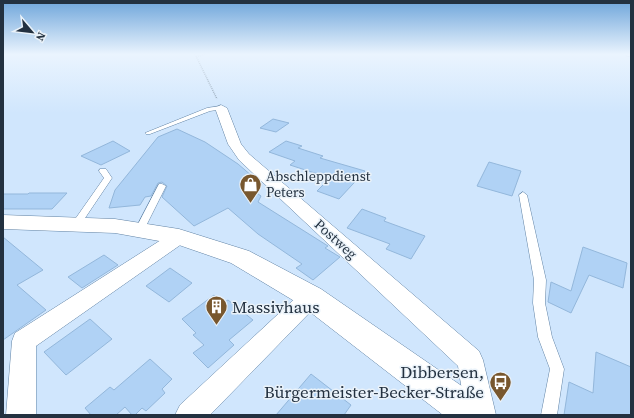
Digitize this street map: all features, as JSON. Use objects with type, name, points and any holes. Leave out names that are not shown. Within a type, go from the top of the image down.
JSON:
[{"type":"street","name":"Postweg","points":[[221,108],[235,144],[244,156],[470,360],[481,415]]},
{"type":"street","points":[[3,222],[115,226],[179,237],[240,257],[311,297],[472,415]]},
{"type":"street","points":[[21,415],[24,341],[179,237]]},
{"type":"street","points":[[190,415],[311,297]]},
{"type":"lane","points":[[148,133],[209,109],[221,108]]},
{"type":"lane","points":[[76,225],[108,178],[103,171]]},
{"type":"lane","points":[[140,230],[162,186]]},
{"type":"lane","points":[[523,195],[540,280],[539,304],[545,337],[557,369],[549,415]]},
{"type":"path","points":[[204,74],[221,108]]},
{"type":"building","points":[[273,119],[289,123],[276,132],[260,128]]},
{"type":"building","points":[[177,129],[205,142],[238,164],[259,182],[248,187],[261,196],[258,202],[328,246],[325,248],[340,257],[313,280],[296,268],[302,264],[258,234],[228,208],[194,226],[162,197],[167,186],[162,182],[158,183],[151,196],[145,197],[140,205],[109,208],[115,190],[158,137]]},
{"type":"building","points":[[113,141],[130,151],[101,165],[81,156]]},
{"type":"building","points":[[286,141],[302,146],[298,148],[323,156],[320,158],[365,171],[339,199],[317,191],[330,178],[290,165],[295,161],[269,152]]},
{"type":"building","points":[[489,162],[521,171],[512,196],[477,186]]},
{"type":"building","points":[[67,193],[52,209],[3,209],[3,194]]},
{"type":"building","points":[[362,209],[386,218],[384,221],[425,236],[411,259],[386,249],[390,244],[347,228]]},
{"type":"building","points":[[3,237],[43,270],[17,285],[46,310],[3,340]]},
{"type":"building","points":[[583,247],[627,263],[623,288],[589,275],[571,313],[548,302],[551,282],[571,291]]},
{"type":"building","points":[[104,255],[118,265],[82,288],[68,277]]},
{"type":"building","points":[[170,268],[192,283],[169,302],[146,286]]},
{"type":"building","name":"Massivhaus","points":[[214,295],[223,303],[228,300],[253,320],[229,340],[234,345],[208,368],[193,353],[204,345],[193,335],[196,333],[182,319]]},
{"type":"building","points":[[90,319],[112,339],[66,375],[44,352]]},
{"type":"building","points":[[596,352],[631,367],[631,415],[564,415],[569,382],[593,393]]},
{"type":"building","points":[[150,359],[172,379],[162,389],[165,393],[146,411],[142,408],[135,415],[132,415],[125,407],[116,415],[91,415],[85,408],[110,387],[114,390]]},
{"type":"building","points":[[311,374],[351,405],[344,415],[276,415]]},
{"type":"place","name":"Abschleppdienst Peters","points":[[250,204]]},
{"type":"place","name":"Massivhaus","points":[[217,326]]},
{"type":"place","name":"Dibbersen, Bürgermeister-Becker-Straße","points":[[500,402]]}]
